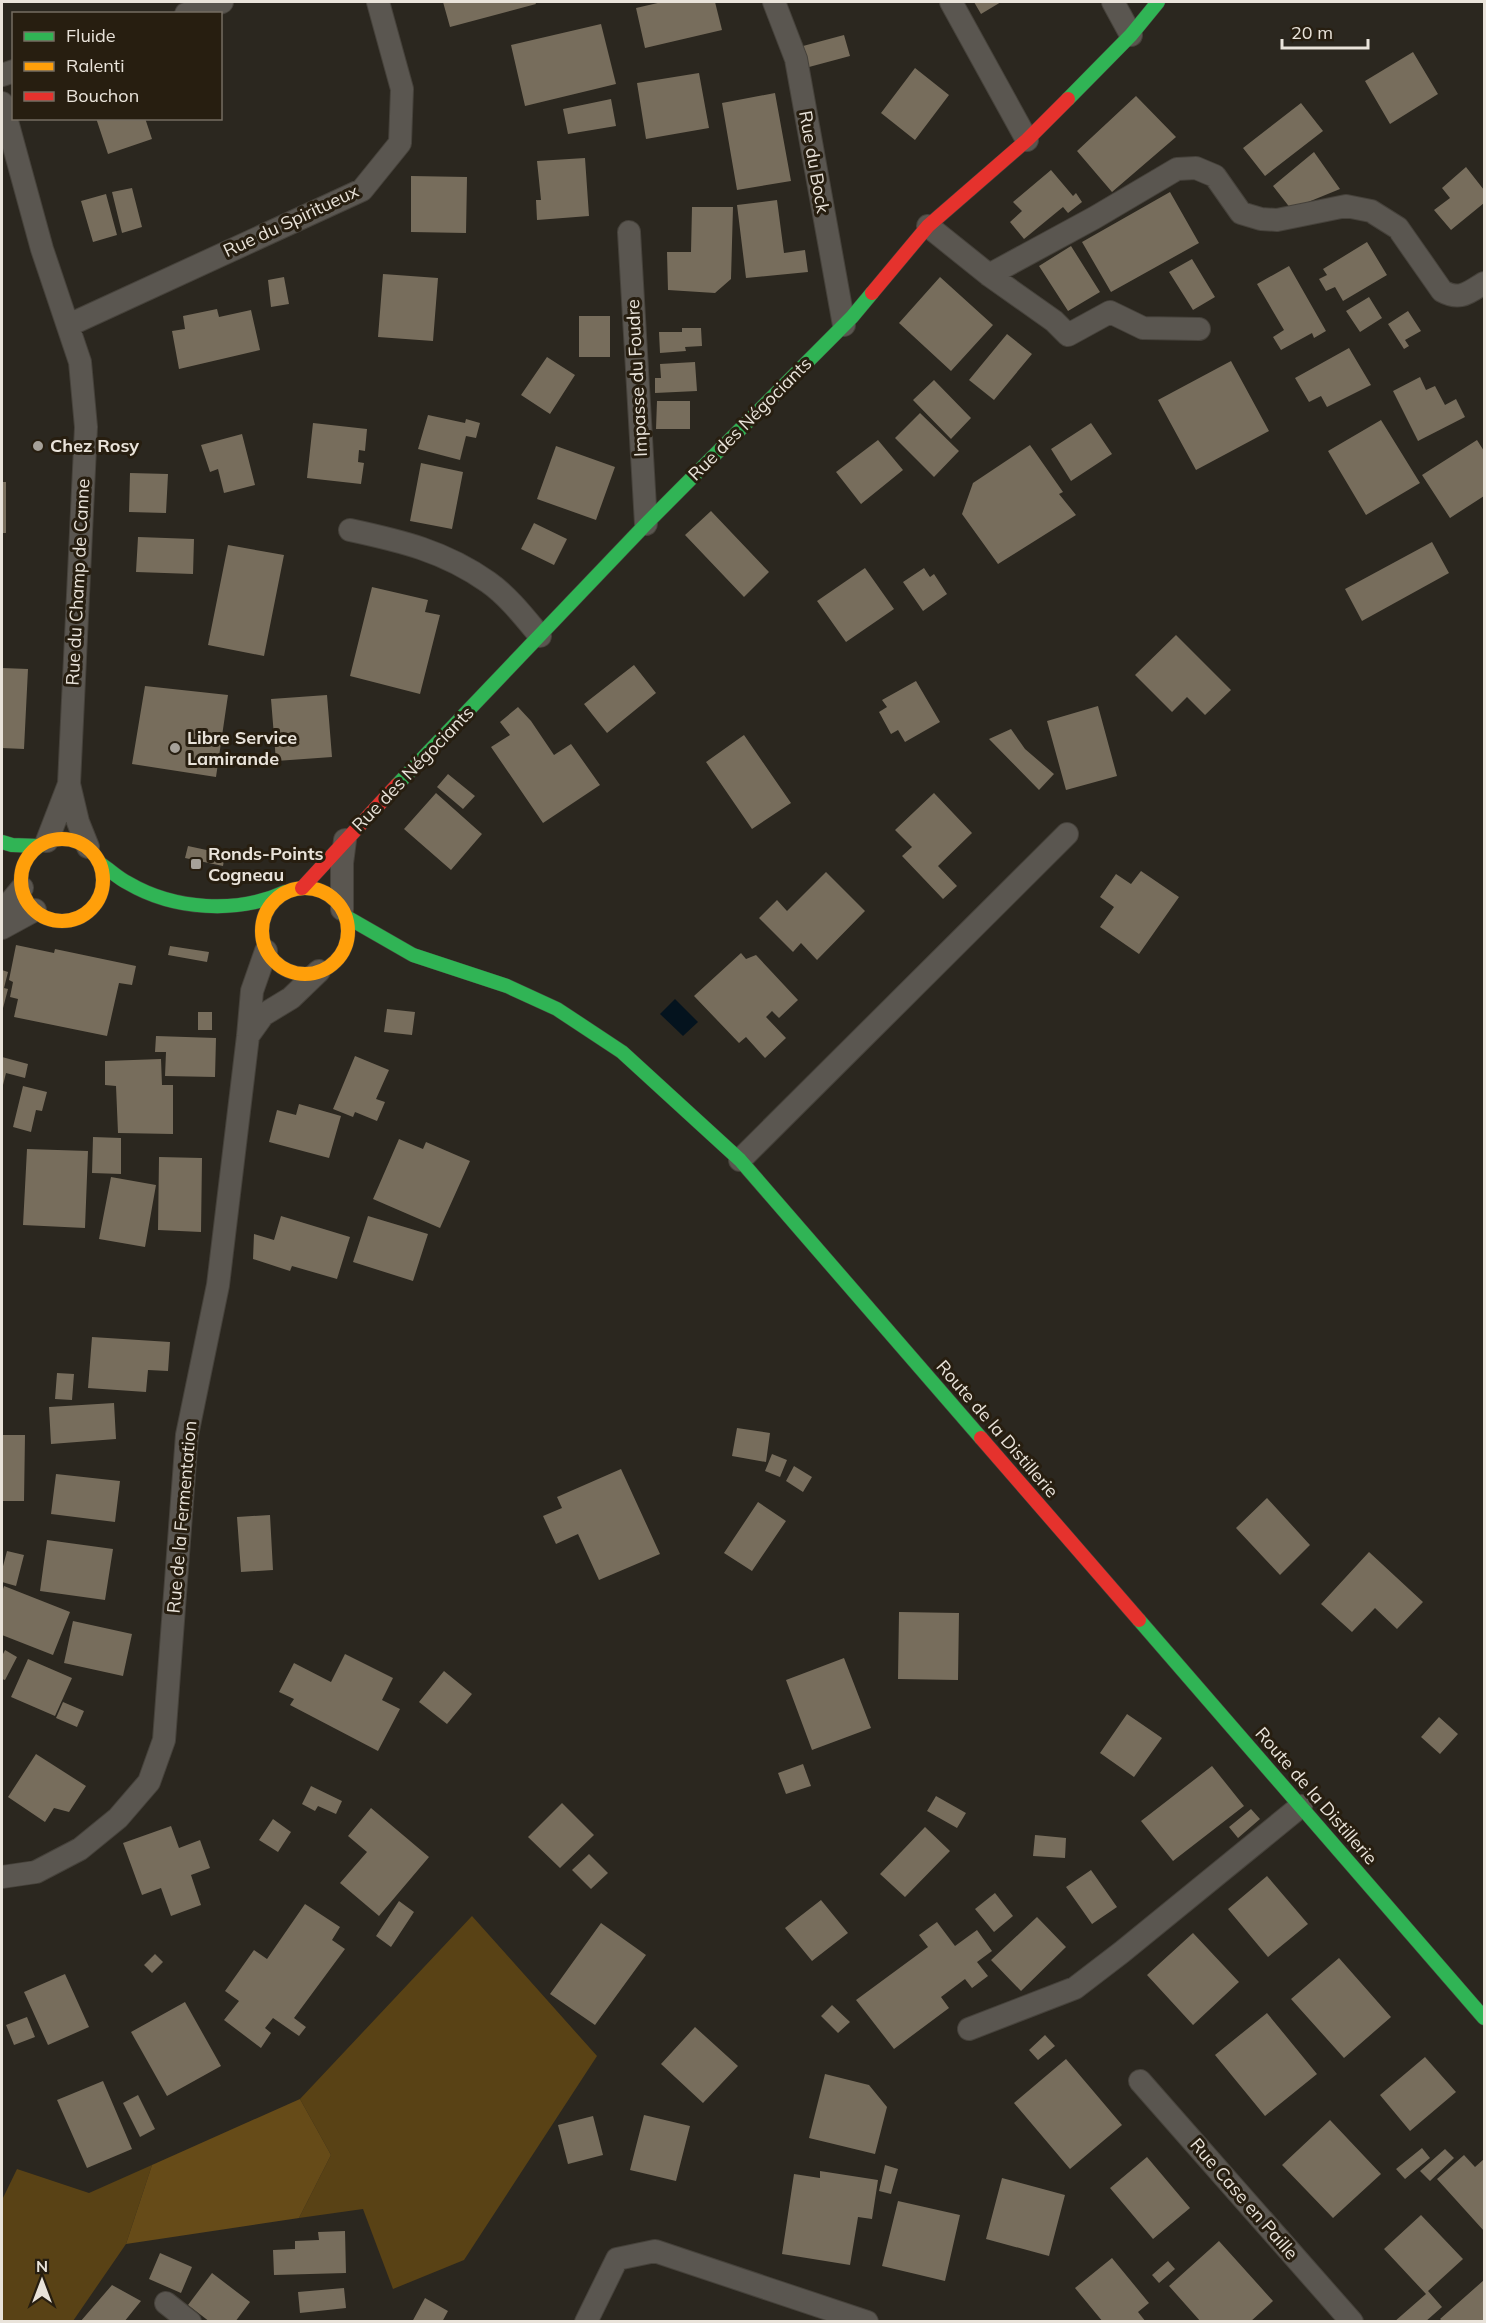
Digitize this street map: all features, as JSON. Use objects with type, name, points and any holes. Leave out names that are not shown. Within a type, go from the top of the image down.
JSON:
[{"type":"street","points":[[192,12],[222,2]]},
{"type":"street","name":"Rue du Spiritueux","points":[[69,326],[362,190],[400,142],[402,89],[378,2]]},
{"type":"street","name":"Rue du Bock","points":[[774,2],[796,59],[844,326]]},
{"type":"street","points":[[951,2],[1027,140]]},
{"type":"street","points":[[1113,2],[1131,34]]},
{"type":"street","name":"Rue des Négociants","points":[[302,888],[646,524],[844,326],[928,226],[1027,140],[1131,34],[1158,2]]},
{"type":"street","name":"Rue du Champ de Canne","points":[[2,103],[42,249],[80,362],[86,427],[69,784],[78,822],[94,855]]},
{"type":"street","points":[[989,275],[1094,218],[1177,169],[1196,168],[1215,176],[1241,213],[1261,219],[1277,220],[1346,206],[1371,211],[1398,228],[1442,291],[1452,296],[1465,295],[1485,283]]},
{"type":"street","points":[[928,226],[989,275],[1054,321],[1068,335],[1110,312],[1143,328],[1199,329]]},
{"type":"street","name":"Impasse du Foudre","points":[[629,232],[646,524]]},
{"type":"street","points":[[350,530],[403,542],[437,553],[489,583],[540,636]]},
{"type":"street","name":"Rue du Champ de Canne","points":[[43,844],[69,784]]},
{"type":"street","points":[[740,1160],[1067,834]]},
{"type":"street","points":[[2,842],[12,845],[43,844],[68,839],[94,855],[129,885],[157,896],[218,907],[246,906],[271,901],[285,892],[302,888],[314,888],[325,893],[344,912],[348,929],[346,944],[340,956],[291,998],[263,1015],[248,1036]]},
{"type":"street","name":"Rue des Négociants","points":[[344,912],[342,863],[345,840]]},
{"type":"street","points":[[2,912],[21,883],[29,854],[43,844]]},
{"type":"street","points":[[91,910],[99,900],[104,876],[94,855]]},
{"type":"street","points":[[8,866],[21,883],[27,901],[34,910],[54,920],[74,920],[91,910],[113,904]]},
{"type":"street","points":[[264,942],[262,921],[267,910],[285,892]]},
{"type":"street","points":[[135,900],[157,896]]},
{"type":"street","points":[[218,907],[242,919],[264,942],[275,963],[288,971],[304,974],[353,961]]},
{"type":"street","points":[[2,928],[34,910]]},
{"type":"street","name":"Route de la Distillerie","points":[[344,912],[413,955],[507,986],[566,1014],[622,1052],[740,1160],[1485,2018]]},
{"type":"street","name":"Rue de la Fermentation","points":[[2,1877],[36,1872],[80,1849],[118,1818],[150,1782],[164,1740],[187,1435],[218,1285],[252,991],[264,942]]},
{"type":"street","name":"Route de la Distillerie","points":[[385,955],[413,955]]},
{"type":"street","points":[[969,2029],[1075,1988],[1301,1806]]},
{"type":"street","name":"Rue Case en Paille","points":[[1140,2081],[1347,2320]]},
{"type":"street","points":[[586,2322],[617,2259],[654,2251],[867,2322]]},
{"type":"street","points":[[166,2303],[190,2322]]},
{"type":"shaded area","points":[[472,1916],[597,2056],[464,2260],[393,2289],[363,2209],[299,2218],[331,2155],[300,2099]]},
{"type":"shaded area","points":[[300,2099],[331,2155],[299,2218],[126,2244],[152,2165]]},
{"type":"shaded area","points":[[152,2165],[126,2244],[73,2321],[2,2321],[2,2200],[17,2169],[89,2193]]},
{"type":"water","points":[[675,999],[698,1022],[683,1036],[660,1014]]},
{"type":"building","points":[[443,2],[535,2],[536,4],[450,27]]},
{"type":"building","points":[[662,2],[715,2],[722,30],[645,48],[636,8]]},
{"type":"building","points":[[974,2],[1001,2],[981,14]]},
{"type":"building","points":[[601,24],[616,84],[525,106],[511,45]]},
{"type":"building","points":[[844,35],[850,56],[809,67],[803,46]]},
{"type":"building","points":[[1413,52],[1438,94],[1390,124],[1365,81]]},
{"type":"building","points":[[915,68],[949,95],[915,140],[881,113]]},
{"type":"building","points":[[699,73],[709,128],[646,139],[637,83]]},
{"type":"building","points":[[775,93],[791,181],[737,190],[722,103]]},
{"type":"building","points":[[1136,96],[1176,137],[1112,192],[1077,151]]},
{"type":"building","points":[[611,99],[616,126],[568,134],[563,109]]},
{"type":"building","points":[[1301,103],[1323,131],[1265,176],[1243,148]]},
{"type":"building","points":[[97,120],[146,120],[152,139],[108,154]]},
{"type":"building","points":[[1314,152],[1340,189],[1291,209],[1273,186]]},
{"type":"building","points":[[585,158],[589,216],[537,220],[536,200],[541,200],[537,161]]},
{"type":"building","points":[[1466,167],[1484,190],[1484,203],[1451,230],[1434,210],[1450,198],[1442,188]]},
{"type":"building","points":[[1051,170],[1073,196],[1076,193],[1082,202],[1068,213],[1063,207],[1024,239],[1010,222],[1022,211],[1013,202]]},
{"type":"building","points":[[411,176],[467,177],[466,233],[411,232]]},
{"type":"building","points":[[132,188],[142,227],[122,233],[112,192]]},
{"type":"building","points":[[1170,192],[1199,243],[1111,292],[1082,242]]},
{"type":"building","points":[[106,194],[117,235],[93,242],[81,201]]},
{"type":"building","points":[[777,200],[784,253],[805,250],[808,272],[746,278],[737,205]]},
{"type":"building","points":[[692,207],[733,207],[731,279],[715,293],[668,290],[667,252],[691,252]]},
{"type":"building","points":[[1367,242],[1387,275],[1343,301],[1335,287],[1326,291],[1319,279],[1327,275],[1323,269]]},
{"type":"building","points":[[1071,246],[1100,292],[1068,311],[1039,266]]},
{"type":"building","points":[[1192,259],[1215,297],[1193,310],[1169,272]]},
{"type":"building","points":[[1289,266],[1326,331],[1314,338],[1312,333],[1281,350],[1273,337],[1284,330],[1257,284]]},
{"type":"building","points":[[383,274],[438,278],[433,341],[378,337]]},
{"type":"building","points":[[284,277],[289,304],[271,307],[268,280]]},
{"type":"building","points":[[940,277],[993,325],[951,371],[899,323]]},
{"type":"building","points":[[1369,297],[1382,318],[1360,332],[1346,311]]},
{"type":"building","points":[[217,309],[219,317],[251,310],[260,350],[179,369],[172,331],[185,329],[183,316]]},
{"type":"building","points":[[1408,311],[1421,331],[1405,340],[1409,346],[1404,349],[1388,324]]},
{"type":"building","points":[[579,316],[610,316],[610,357],[579,357]]},
{"type":"building","points":[[682,328],[701,328],[702,346],[685,347],[686,351],[660,353],[659,332],[682,332]]},
{"type":"building","points":[[1007,334],[1032,354],[994,400],[969,380]]},
{"type":"building","points":[[1349,348],[1371,385],[1327,407],[1321,396],[1309,402],[1295,378]]},
{"type":"building","points":[[547,357],[575,375],[550,414],[521,395]]},
{"type":"building","points":[[1231,361],[1269,431],[1196,470],[1158,400]]},
{"type":"building","points":[[695,362],[697,391],[655,393],[655,378],[661,378],[660,364]]},
{"type":"building","points":[[1420,377],[1426,390],[1435,386],[1445,405],[1456,399],[1465,417],[1418,441],[1393,391]]},
{"type":"building","points":[[934,380],[971,418],[951,439],[913,400]]},
{"type":"building","points":[[657,401],[690,401],[690,429],[656,429]]},
{"type":"building","points":[[920,413],[959,451],[934,477],[895,438]]},
{"type":"building","points":[[428,415],[465,423],[466,419],[480,423],[476,438],[466,436],[460,460],[418,449]]},
{"type":"building","points":[[1381,420],[1420,483],[1366,515],[1328,451]]},
{"type":"building","points":[[313,423],[367,429],[365,451],[359,450],[358,462],[364,463],[361,484],[307,478]]},
{"type":"building","points":[[1091,423],[1112,454],[1071,481],[1051,449]]},
{"type":"building","points":[[242,434],[255,485],[224,493],[218,469],[210,472],[201,445]]},
{"type":"building","points":[[878,440],[903,470],[861,504],[836,472]]},
{"type":"building","points":[[1477,440],[1484,451],[1484,496],[1450,518],[1422,475]]},
{"type":"building","points":[[1030,445],[1063,492],[1059,494],[1076,515],[998,564],[962,514],[973,483]]},
{"type":"building","points":[[556,446],[615,467],[596,520],[537,499]]},
{"type":"building","points":[[421,463],[463,472],[452,529],[410,521]]},
{"type":"building","points":[[130,473],[168,474],[166,513],[129,512]]},
{"type":"building","points":[[2,482],[6,482],[6,533],[2,533]]},
{"type":"building","points":[[711,511],[769,572],[744,597],[685,535]]},
{"type":"building","points":[[534,523],[567,539],[554,565],[521,549]]},
{"type":"building","points":[[138,537],[194,539],[193,574],[136,572]]},
{"type":"building","points":[[1432,542],[1449,573],[1362,621],[1345,589]]},
{"type":"building","points":[[228,545],[284,555],[264,656],[208,645]]},
{"type":"building","points":[[865,568],[894,609],[846,642],[817,601]]},
{"type":"building","points":[[924,568],[930,577],[934,574],[947,594],[923,611],[903,582]]},
{"type":"building","points":[[372,587],[428,600],[425,612],[440,615],[420,694],[350,676]]},
{"type":"building","points":[[1176,635],[1231,690],[1205,715],[1187,697],[1172,712],[1135,675]]},
{"type":"building","points":[[634,665],[656,693],[607,733],[584,704]]},
{"type":"building","points":[[2,668],[28,669],[24,749],[2,748]]},
{"type":"building","points":[[916,681],[940,722],[905,742],[898,730],[891,734],[879,712],[887,707],[882,700]]},
{"type":"building","points":[[145,686],[228,695],[216,777],[132,764]]},
{"type":"building","points":[[327,695],[332,757],[276,761],[271,699]]},
{"type":"building","points":[[1098,706],[1117,776],[1066,790],[1047,721]]},
{"type":"building","points":[[518,707],[531,721],[554,755],[571,744],[600,785],[543,823],[491,747],[510,735],[500,722]]},
{"type":"building","points":[[1011,729],[1025,749],[1054,774],[1039,790],[989,739]]},
{"type":"building","points":[[744,735],[791,803],[752,829],[706,762]]},
{"type":"building","points":[[448,774],[475,796],[463,809],[437,787]]},
{"type":"building","points":[[436,793],[482,834],[451,870],[404,829]]},
{"type":"building","points":[[934,793],[972,833],[938,866],[957,886],[943,899],[902,856],[912,847],[895,830]]},
{"type":"building","points":[[188,846],[225,854],[223,866],[185,858]]},
{"type":"building","points":[[1141,871],[1179,897],[1139,954],[1100,927],[1114,907],[1100,897],[1116,874],[1131,884]]},
{"type":"building","points":[[826,872],[865,911],[817,960],[801,943],[793,952],[759,918],[777,900],[787,911]]},
{"type":"building","points":[[16,945],[54,953],[55,949],[136,966],[132,985],[119,983],[107,1036],[14,1017],[18,999],[10,997],[13,982],[9,980]]},
{"type":"building","points":[[170,946],[209,952],[207,962],[168,955]]},
{"type":"building","points":[[741,953],[746,959],[756,955],[798,1000],[779,1018],[772,1011],[766,1017],[786,1038],[765,1058],[746,1037],[739,1043],[694,996]]},
{"type":"building","points":[[2,970],[8,972],[4,988],[8,989],[2,1012]]},
{"type":"building","points":[[387,1009],[415,1012],[412,1035],[384,1032]]},
{"type":"building","points":[[198,1012],[212,1012],[212,1030],[198,1030]]},
{"type":"building","points":[[156,1036],[216,1038],[215,1077],[165,1076],[166,1052],[155,1052]]},
{"type":"building","points":[[355,1056],[389,1070],[376,1099],[385,1102],[377,1121],[355,1112],[353,1117],[333,1109]]},
{"type":"building","points":[[2,1057],[28,1064],[25,1078],[6,1073],[2,1089]]},
{"type":"building","points":[[161,1059],[162,1085],[173,1085],[173,1134],[118,1133],[116,1086],[105,1085],[105,1061]]},
{"type":"building","points":[[23,1086],[47,1092],[42,1111],[36,1110],[31,1132],[13,1127]]},
{"type":"building","points":[[299,1104],[341,1116],[329,1158],[269,1142],[277,1110],[296,1115]]},
{"type":"building","points":[[93,1137],[121,1138],[121,1174],[92,1173]]},
{"type":"building","points":[[399,1139],[423,1149],[426,1142],[470,1161],[440,1228],[373,1199]]},
{"type":"building","points":[[27,1149],[88,1151],[85,1228],[23,1225]]},
{"type":"building","points":[[159,1157],[202,1158],[201,1232],[158,1230]]},
{"type":"building","points":[[111,1177],[156,1185],[145,1247],[99,1239]]},
{"type":"building","points":[[281,1216],[350,1237],[337,1279],[292,1266],[290,1271],[253,1259],[254,1234],[274,1240]]},
{"type":"building","points":[[368,1216],[428,1234],[413,1281],[353,1262]]},
{"type":"building","points":[[92,1337],[170,1342],[168,1371],[148,1370],[146,1392],[88,1388]]},
{"type":"building","points":[[57,1373],[74,1374],[72,1400],[55,1399]]},
{"type":"building","points":[[114,1403],[116,1439],[51,1444],[49,1407]]},
{"type":"building","points":[[737,1428],[770,1433],[766,1462],[732,1456]]},
{"type":"building","points":[[2,1435],[25,1435],[24,1501],[2,1501]]},
{"type":"building","points":[[772,1454],[787,1460],[780,1477],[765,1471]]},
{"type":"building","points":[[794,1466],[812,1477],[803,1492],[786,1481]]},
{"type":"building","points":[[621,1469],[660,1554],[599,1580],[578,1534],[556,1544],[543,1516],[562,1508],[557,1497]]},
{"type":"building","points":[[56,1474],[120,1481],[115,1522],[51,1514]]},
{"type":"building","points":[[1267,1498],[1310,1545],[1280,1575],[1236,1528]]},
{"type":"building","points":[[758,1502],[786,1521],[752,1571],[724,1553]]},
{"type":"building","points":[[270,1515],[273,1570],[241,1572],[237,1517]]},
{"type":"building","points":[[47,1540],[113,1549],[105,1600],[40,1591]]},
{"type":"building","points":[[7,1551],[24,1555],[16,1586],[2,1582],[2,1570]]},
{"type":"building","points":[[1369,1552],[1423,1602],[1397,1629],[1375,1608],[1352,1632],[1321,1604]]},
{"type":"building","points":[[4,1586],[70,1612],[53,1655],[2,1635]]},
{"type":"building","points":[[899,1612],[959,1613],[958,1680],[898,1679]]},
{"type":"building","points":[[73,1621],[132,1634],[123,1676],[64,1663]]},
{"type":"building","points":[[5,1650],[17,1657],[5,1680],[2,1679],[2,1656]]},
{"type":"building","points":[[345,1654],[393,1678],[382,1700],[400,1709],[378,1751],[290,1705],[294,1699],[279,1692],[294,1663],[331,1682]]},
{"type":"building","points":[[844,1658],[871,1728],[812,1750],[786,1680]]},
{"type":"building","points":[[28,1659],[72,1678],[55,1716],[11,1697]]},
{"type":"building","points":[[444,1671],[472,1694],[447,1724],[419,1702]]},
{"type":"building","points":[[63,1702],[84,1711],[77,1727],[56,1718]]},
{"type":"building","points":[[1127,1714],[1162,1738],[1134,1777],[1100,1753]]},
{"type":"building","points":[[1439,1717],[1458,1734],[1440,1754],[1421,1737]]},
{"type":"building","points":[[36,1754],[86,1786],[69,1812],[54,1808],[45,1822],[8,1797]]},
{"type":"building","points":[[803,1764],[811,1786],[786,1794],[778,1773]]},
{"type":"building","points":[[1212,1766],[1244,1806],[1173,1861],[1141,1821]]},
{"type":"building","points":[[311,1786],[342,1801],[336,1814],[318,1806],[315,1811],[302,1804]]},
{"type":"building","points":[[936,1796],[966,1813],[957,1828],[927,1811]]},
{"type":"building","points":[[562,1803],[594,1835],[560,1868],[528,1837]]},
{"type":"building","points":[[371,1808],[429,1857],[379,1916],[340,1883],[367,1852],[348,1836]]},
{"type":"building","points":[[1251,1809],[1260,1819],[1238,1838],[1229,1827]]},
{"type":"building","points":[[273,1819],[291,1832],[278,1852],[259,1840]]},
{"type":"building","points":[[171,1826],[179,1848],[200,1840],[210,1868],[191,1875],[201,1905],[171,1916],[161,1888],[142,1895],[123,1843]]},
{"type":"building","points":[[925,1827],[950,1851],[905,1897],[880,1874]]},
{"type":"building","points":[[1035,1835],[1066,1838],[1065,1858],[1033,1856]]},
{"type":"building","points":[[589,1854],[608,1873],[591,1889],[572,1870]]},
{"type":"building","points":[[1091,1870],[1117,1907],[1092,1924],[1066,1887]]},
{"type":"building","points":[[1267,1876],[1308,1924],[1268,1957],[1228,1909]]},
{"type":"building","points":[[995,1893],[1013,1916],[994,1932],[975,1909]]},
{"type":"building","points":[[821,1900],[848,1933],[812,1961],[785,1928]]},
{"type":"building","points":[[399,1901],[414,1912],[391,1947],[376,1936]]},
{"type":"building","points":[[305,1904],[340,1927],[332,1940],[345,1949],[294,2018],[306,2027],[299,2036],[273,2018],[265,2028],[271,2033],[261,2048],[224,2020],[239,2001],[225,1991],[254,1950],[267,1959]]},
{"type":"building","points":[[1037,1917],[1066,1947],[1021,1991],[991,1960]]},
{"type":"building","points":[[937,1922],[955,1946],[977,1930],[992,1951],[977,1962],[988,1976],[972,1988],[965,1979],[941,1997],[949,2008],[894,2049],[856,2000],[928,1947],[919,1935]]},
{"type":"building","points":[[601,1923],[646,1955],[595,2025],[550,1994]]},
{"type":"building","points":[[1193,1933],[1239,1982],[1193,2025],[1147,1975]]},
{"type":"building","points":[[155,1954],[163,1962],[152,1973],[144,1965]]},
{"type":"building","points":[[1339,1958],[1391,2017],[1344,2058],[1291,1999]]},
{"type":"building","points":[[65,1974],[89,2027],[48,2045],[24,1992]]},
{"type":"building","points":[[185,2002],[221,2066],[167,2096],[131,2032]]},
{"type":"building","points":[[832,2005],[850,2022],[838,2033],[821,2016]]},
{"type":"building","points":[[1267,2013],[1317,2074],[1265,2116],[1215,2055]]},
{"type":"building","points":[[27,2017],[35,2037],[14,2045],[6,2025]]},
{"type":"building","points":[[695,2027],[738,2066],[703,2103],[661,2064]]},
{"type":"building","points":[[1045,2035],[1055,2046],[1038,2060],[1029,2050]]},
{"type":"building","points":[[1425,2057],[1456,2092],[1410,2131],[1380,2095]]},
{"type":"building","points":[[1066,2059],[1122,2125],[1070,2169],[1014,2103]]},
{"type":"building","points":[[825,2074],[869,2085],[887,2107],[875,2154],[809,2138]]},
{"type":"building","points":[[103,2081],[132,2149],[87,2168],[57,2100]]},
{"type":"building","points":[[138,2095],[155,2129],[140,2137],[123,2103]]},
{"type":"building","points":[[644,2115],[690,2126],[676,2181],[630,2170]]},
{"type":"building","points":[[593,2116],[603,2155],[568,2164],[558,2125]]},
{"type":"building","points":[[1330,2120],[1381,2174],[1333,2218],[1282,2165]]},
{"type":"building","points":[[1422,2148],[1430,2158],[1405,2179],[1396,2169]]},
{"type":"building","points":[[1445,2149],[1454,2158],[1430,2181],[1420,2171]]},
{"type":"building","points":[[1464,2155],[1475,2167],[1484,2159],[1484,2231],[1437,2179]]},
{"type":"building","points":[[1147,2157],[1190,2208],[1153,2239],[1110,2188]]},
{"type":"building","points":[[885,2165],[898,2169],[891,2194],[879,2191]]},
{"type":"building","points":[[820,2171],[878,2180],[872,2219],[858,2217],[850,2265],[782,2254],[794,2174],[820,2178]]},
{"type":"building","points":[[1002,2178],[1065,2195],[1049,2256],[986,2239]]},
{"type":"building","points":[[898,2201],[960,2215],[945,2281],[882,2266]]},
{"type":"building","points":[[1421,2215],[1463,2259],[1428,2291],[1442,2307],[1425,2322],[1394,2322],[1426,2294],[1384,2249]]},
{"type":"building","points":[[345,2231],[346,2273],[274,2275],[273,2250],[295,2249],[295,2241],[319,2240],[318,2232]]},
{"type":"building","points":[[1219,2241],[1273,2301],[1250,2322],[1201,2322],[1169,2286]]},
{"type":"building","points":[[160,2253],[192,2267],[181,2293],[149,2279]]},
{"type":"building","points":[[1112,2258],[1149,2303],[1138,2312],[1146,2322],[1103,2322],[1075,2288]]},
{"type":"building","points":[[1168,2261],[1175,2269],[1159,2283],[1152,2275]]},
{"type":"building","points":[[212,2273],[250,2302],[235,2322],[210,2322],[188,2305]]},
{"type":"building","points":[[1484,2280],[1484,2322],[1443,2322],[1440,2319]]},
{"type":"building","points":[[112,2285],[141,2301],[124,2322],[80,2322]]},
{"type":"building","points":[[344,2288],[346,2308],[300,2313],[298,2292]]},
{"type":"building","points":[[425,2298],[448,2311],[442,2322],[412,2322]]},
{"type":"traffic: fast","points":[[1068,99],[1131,35],[1158,2]]},
{"type":"traffic: fast","points":[[397,785],[646,524],[852,317],[872,293]]},
{"type":"traffic: fast","points":[[2,842],[12,845],[39,846]]},
{"type":"traffic: fast","points":[[101,864],[124,881],[146,892],[185,904],[206,906],[247,904],[285,892]]},
{"type":"traffic: fast","points":[[345,916],[413,955],[507,986],[557,1009],[622,1052],[740,1160],[981,1438]]},
{"type":"traffic: fast","points":[[1139,1620],[1484,2018]]},
{"type":"traffic: slow","points":[[62,839],[78,842],[91,851],[100,864],[103,880],[100,896],[91,909],[78,918],[62,921],[46,918],[33,909],[24,896],[21,880],[24,864],[33,851],[46,842],[62,839]]},
{"type":"traffic: slow","points":[[305,888],[329,895],[341,907],[348,931],[341,955],[329,967],[305,974],[281,967],[269,955],[262,931],[269,907],[281,895],[305,888]]},
{"type":"traffic: jam","points":[[872,293],[928,226],[1027,140],[1068,99]]},
{"type":"traffic: jam","points":[[302,888],[397,785]]},
{"type":"traffic: jam","points":[[981,1438],[1139,1620]]},
{"type":"place","name":"Chez Rosy","points":[[38,446]]},
{"type":"place","name":"Libre Service Lamirande","points":[[175,748]]},
{"type":"place","name":"Ronds-Points Cogneau","points":[[196,864]]}]
